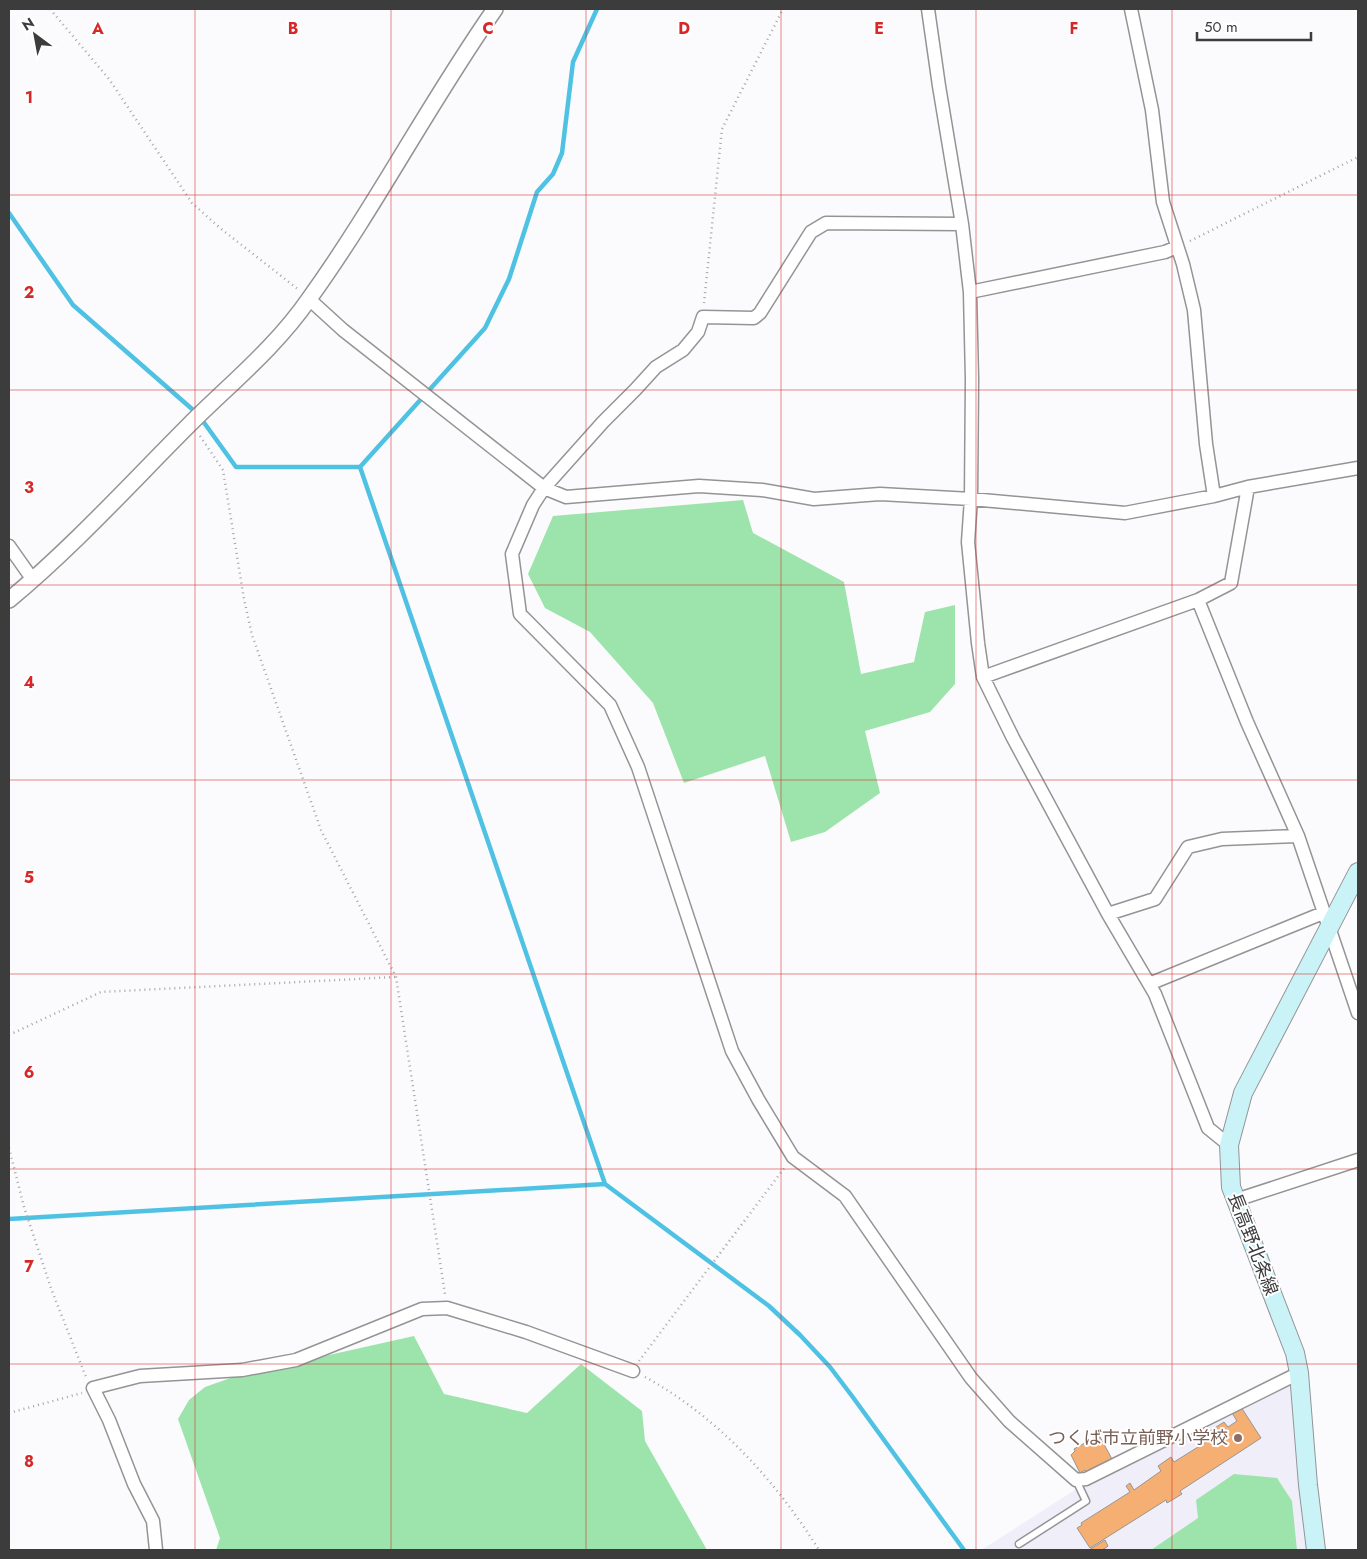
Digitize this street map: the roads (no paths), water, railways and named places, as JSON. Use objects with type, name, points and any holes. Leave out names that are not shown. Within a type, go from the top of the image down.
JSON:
[{"type":"main road","name":"長高野北条線","points":[[1316,1550],[1296,1353],[1230,1187],[1230,1145],[1243,1093],[1326,921],[1358,872]]},
{"type":"street","points":[[9,600],[69,546],[190,424],[274,343],[310,299],[495,9]]},
{"type":"street","points":[[928,9],[962,224],[970,292],[972,379],[971,499],[968,542],[983,677],[1013,738],[1108,914],[1155,994],[1208,1128],[1230,1145]]},
{"type":"street","points":[[1131,9],[1152,110],[1163,202],[1194,310],[1206,444],[1214,496]]},
{"type":"street","points":[[962,224],[826,223],[811,232],[760,313],[754,318],[703,317],[698,332],[683,350],[656,367],[603,422],[544,488],[533,505],[512,554],[520,614],[610,705],[638,767],[732,1051],[793,1157],[845,1196],[971,1378],[1009,1421],[1076,1480],[1086,1479],[1299,1373]]},
{"type":"street","points":[[970,292],[1165,252],[1177,247]]},
{"type":"street","points":[[310,299],[343,330],[544,488],[566,497],[699,486],[762,490],[814,499],[880,494],[971,499],[1125,513],[1214,496],[1248,487],[1358,468]]},
{"type":"street","points":[[983,677],[1198,600],[1231,583],[1248,487]]},
{"type":"street","points":[[9,546],[33,580]]},
{"type":"street","points":[[1198,600],[1247,722],[1298,836],[1358,1013]]},
{"type":"street","points":[[1108,914],[1155,899],[1188,848],[1222,839],[1298,836]]},
{"type":"street","points":[[1149,984],[1326,921]]},
{"type":"street","points":[[1236,1200],[1358,1160]]},
{"type":"street","points":[[156,1550],[153,1521],[134,1484],[109,1420],[93,1388],[140,1376],[242,1370],[296,1360],[422,1309],[447,1308],[526,1332],[633,1370]]},
{"type":"lane","points":[[1019,1544],[1086,1501],[1076,1480]]},
{"type":"waterway","points":[[597,9],[573,62],[562,153],[553,174],[537,192],[509,279],[485,328],[360,467],[605,1184]]},
{"type":"waterway","points":[[9,213],[73,305],[192,409],[236,467],[360,467]]},
{"type":"waterway","points":[[9,1219],[605,1184],[769,1306],[800,1335],[830,1367],[964,1550]]},
{"type":"place","name":"つくば市立前野小学校","points":[[1238,1438]]}]
